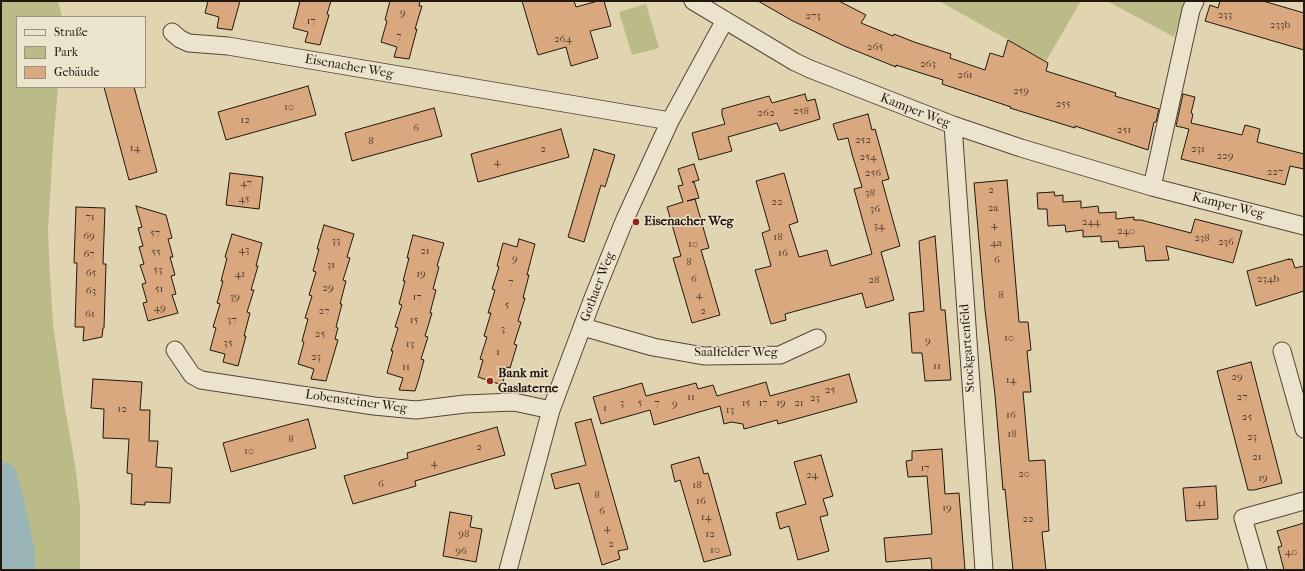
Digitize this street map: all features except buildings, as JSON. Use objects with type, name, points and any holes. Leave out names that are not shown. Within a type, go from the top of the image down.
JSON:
[{"type":"street","name":"Kamper Weg","points":[[693,1],[795,62],[953,125],[1021,148],[1152,187],[1304,226]]},
{"type":"street","points":[[1152,187],[1191,10],[1196,1]]},
{"type":"street","name":"Gothaer Weg","points":[[509,570],[551,410],[614,244],[670,121],[725,20]]},
{"type":"street","name":"Eisenacher Weg","points":[[172,32],[180,39],[189,43],[228,46],[670,121]]},
{"type":"street","name":"Stockgartenfeld","points":[[953,125],[984,570]]},
{"type":"street","name":"Saalfelder Weg","points":[[583,327],[653,347],[704,356],[780,355],[817,338]]},
{"type":"street","name":"Lobensteiner Weg","points":[[175,350],[192,375],[201,380],[374,406],[416,410],[465,404],[514,402],[551,410]]},
{"type":"street","points":[[1282,351],[1304,429]]},
{"type":"street","points":[[1258,570],[1243,518],[1304,501]]},
{"type":"green space","points":[[1,1],[58,1],[62,16],[16,16],[16,88],[58,88],[48,230],[50,275],[53,324],[65,409],[75,464],[80,506],[80,570],[22,570],[20,547],[1,469]]},
{"type":"green space","points":[[939,1],[1081,1],[1046,61]]},
{"type":"green space","points":[[1107,1],[1185,1],[1174,37]]},
{"type":"green space","points":[[646,4],[659,48],[632,55],[619,12]]},
{"type":"green space","points":[[1,487],[14,551],[16,570],[1,570]]},
{"type":"waterway","points":[[1,478],[18,551],[19,570]]},
{"type":"place","name":"Eisenacher Weg","points":[[636,222]]},
{"type":"place","name":"Bank mit Gaslaterne","points":[[490,381]]}]
